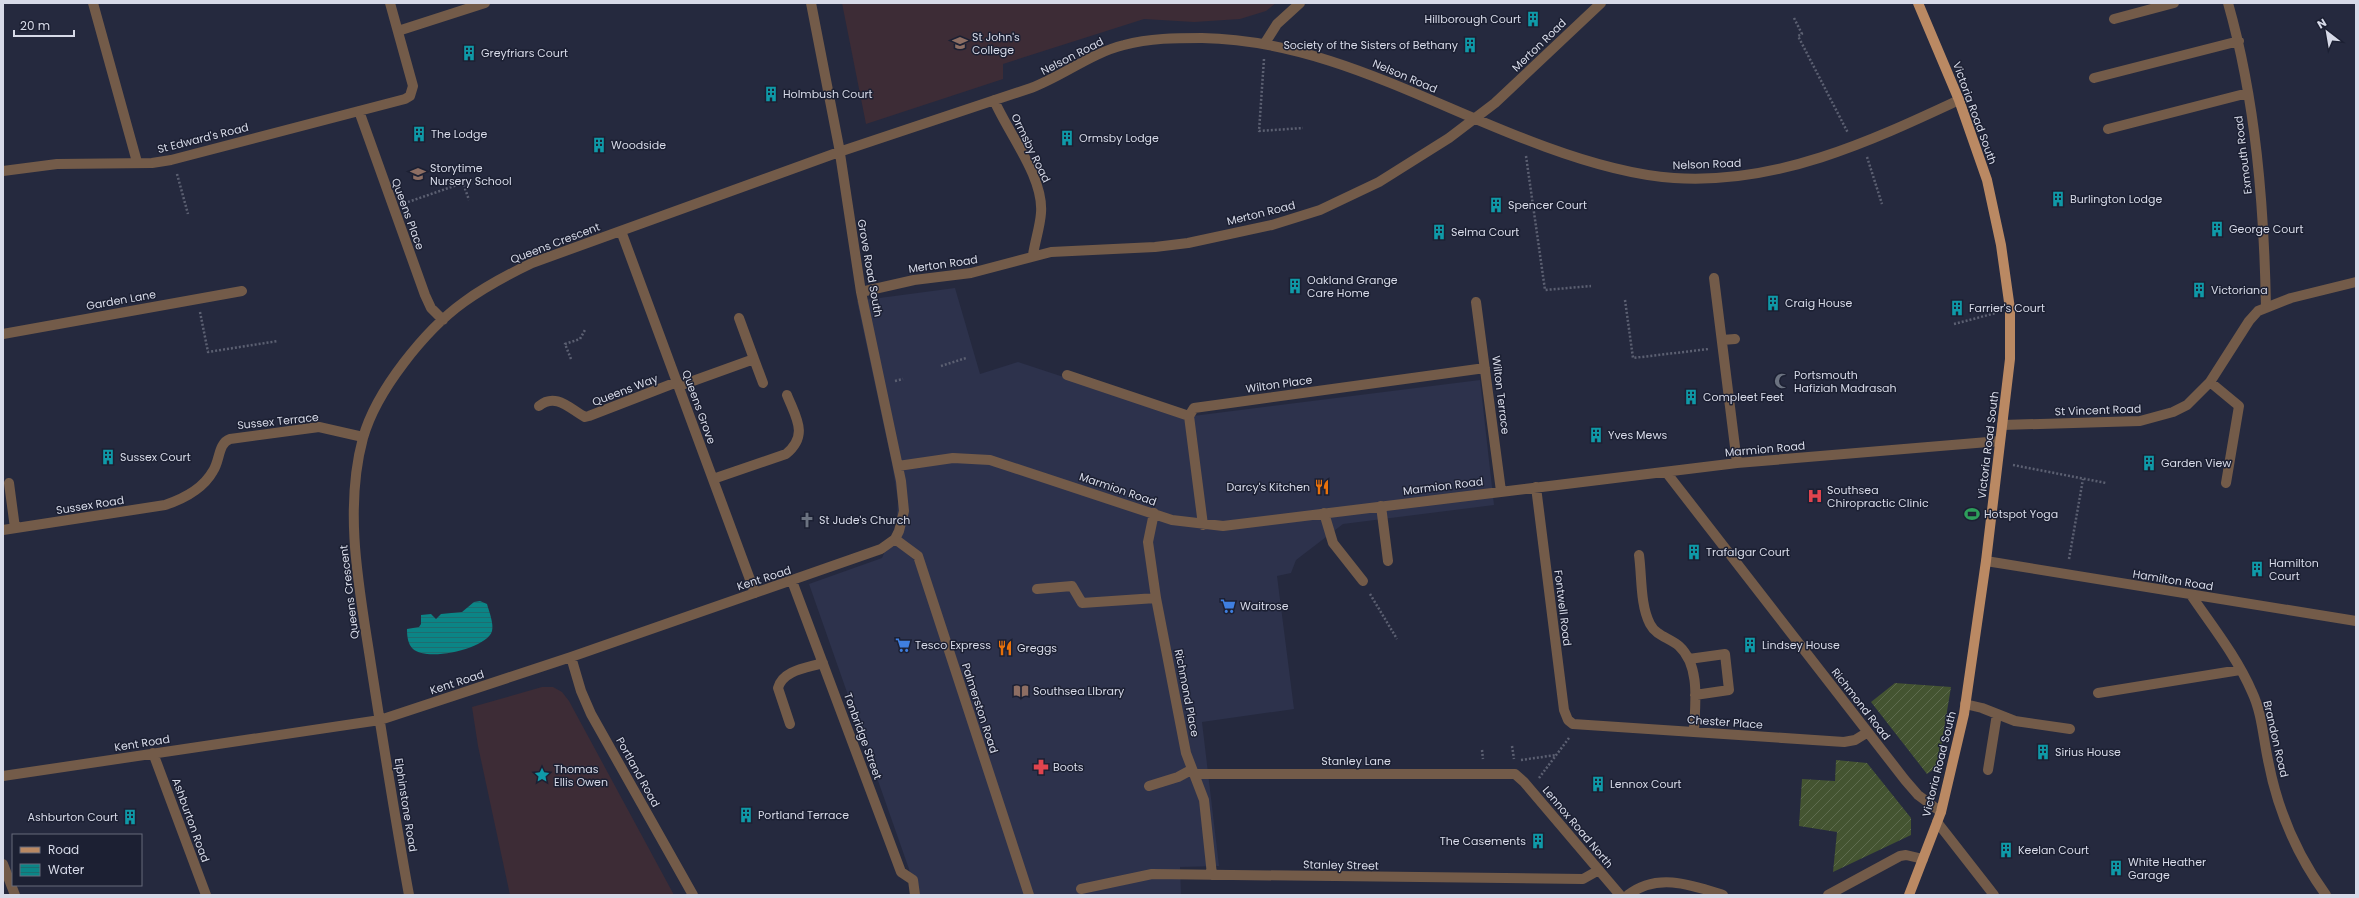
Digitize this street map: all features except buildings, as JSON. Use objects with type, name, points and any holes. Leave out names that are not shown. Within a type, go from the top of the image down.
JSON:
[{"type":"main road","name":"Victoria Road South","points":[[1909,895],[1941,812],[1953,767],[1965,704],[1986,561],[2010,359],[2010,309],[2001,245],[1987,180],[1959,100],[1918,3]]},
{"type":"street","points":[[93,3],[138,162]]},
{"type":"street","points":[[390,3],[398,31],[485,3]]},
{"type":"street","name":"Grove Road South","points":[[811,3],[839,152],[861,292],[898,466],[904,511],[896,537]]},
{"type":"street","points":[[1265,43],[1277,24],[1300,3]]},
{"type":"street","name":"Merton Road","points":[[861,292],[914,280],[971,274],[1032,255],[1067,250],[1155,247],[1188,243],[1286,220],[1320,210],[1379,182],[1427,154],[1474,120],[1512,87],[1601,3]]},
{"type":"street","points":[[2114,19],[2174,3]]},
{"type":"street","name":"Exmouth Road","points":[[2228,3],[2239,42],[2248,93],[2264,229],[2266,307]]},
{"type":"street","name":"St Edward's Road","points":[[3,171],[57,164],[152,163],[173,160],[405,98],[410,96],[413,86],[398,31]]},
{"type":"street","name":"Nelson Road","points":[[839,152],[1054,80],[1100,54],[1123,45],[1164,38],[1217,39],[1265,43],[1346,65],[1386,80],[1474,120],[1524,139],[1606,166],[1651,176],[1698,179],[1760,173],[1813,160],[1859,145],[1959,100]]},
{"type":"street","points":[[2094,78],[2239,42]]},
{"type":"street","points":[[2108,129],[2248,93]]},
{"type":"street","name":"Ormsby Road","points":[[994,100],[1030,170],[1038,190],[1041,212],[1032,255]]},
{"type":"street","name":"Queens Place","points":[[359,111],[425,295],[431,308],[443,320]]},
{"type":"street","name":"Queens Crescent","points":[[380,720],[358,576],[355,537],[357,475],[363,437],[386,390],[412,353],[443,320],[486,287],[521,268],[839,152]]},
{"type":"street","name":"Queens Grove","points":[[621,231],[755,592]]},
{"type":"street","points":[[1714,278],[1737,463]]},
{"type":"street","name":"St Vincent Road","points":[[2002,425],[2140,421],[2154,419],[2186,405],[2210,382],[2249,321],[2258,311],[2291,298],[2356,282]]},
{"type":"street","name":"Garden Lane","points":[[3,334],[242,291]]},
{"type":"street","name":"Wilton Terrace","points":[[1476,302],[1501,491]]},
{"type":"street","points":[[739,318],[762,383]]},
{"type":"street","points":[[1722,344],[1735,339]]},
{"type":"street","points":[[678,384],[754,359]]},
{"type":"street","name":"Wilton Place","points":[[1188,416],[1194,408],[1485,368]]},
{"type":"street","points":[[1067,375],[1188,416],[1203,525]]},
{"type":"street","points":[[2210,382],[2239,406],[2226,483]]},
{"type":"street","name":"Queens Way","points":[[539,406],[549,400],[554,400],[585,417],[678,384]]},
{"type":"street","points":[[713,479],[786,454],[794,447],[799,438],[799,426],[788,395]]},
{"type":"street","name":"Sussex Terrace","points":[[180,500],[207,480],[214,471],[223,444],[230,439],[319,427],[363,437]]},
{"type":"street","name":"Marmion Road","points":[[898,466],[953,458],[990,460],[1184,523],[1223,526],[1737,463],[2000,441]]},
{"type":"street","name":"Richmond Road","points":[[1666,472],[1918,795],[1941,812]]},
{"type":"street","points":[[9,483],[15,528]]},
{"type":"street","name":"Fontwell Road","points":[[1536,487],[1564,710],[1568,720],[1578,726]]},
{"type":"street","name":"Sussex Road","points":[[3,530],[165,505],[180,500]]},
{"type":"street","points":[[1381,506],[1388,561]]},
{"type":"street","name":"Richmond Place","points":[[1154,513],[1148,542],[1156,598],[1178,717],[1193,772],[1204,800],[1212,875]]},
{"type":"street","points":[[1324,513],[1333,543],[1362,581]]},
{"type":"street","name":"Kent Road","points":[[3,776],[380,720],[571,657],[755,592],[792,581],[863,556],[881,549],[896,537]]},
{"type":"street","name":"Palmerston Road","points":[[896,537],[918,556],[1029,895]]},
{"type":"street","points":[[1639,555],[1646,616],[1651,626],[1679,646],[1689,659],[1694,678],[1694,731]]},
{"type":"street","name":"Hamilton Road","points":[[1986,561],[2356,621]]},
{"type":"street","name":"Tonbridge Street","points":[[792,581],[901,872],[913,880],[915,895]]},
{"type":"street","points":[[1037,589],[1072,586],[1082,603],[1156,598]]},
{"type":"street","name":"Brandon Road","points":[[2191,595],[2240,670],[2252,692],[2260,716],[2268,760],[2282,815],[2299,853],[2326,895]]},
{"type":"street","points":[[1689,659],[1725,654],[1729,690],[1695,694]]},
{"type":"street","name":"Portland Road","points":[[571,657],[581,691],[591,714],[693,895]]},
{"type":"street","points":[[790,724],[778,688],[781,680],[788,674],[823,663]]},
{"type":"street","points":[[2098,693],[2240,670]]},
{"type":"street","points":[[1965,704],[1982,708],[2015,721],[2070,729]]},
{"type":"street","points":[[1988,770],[1997,714]]},
{"type":"street","name":"Elphinstone Road","points":[[380,720],[409,895]]},
{"type":"street","name":"Chester Place","points":[[1578,726],[1694,731],[1844,742],[1855,740],[1868,732]]},
{"type":"street","name":"Ashburton Road","points":[[153,753],[206,895]]},
{"type":"street","points":[[1148,786],[1193,772]]},
{"type":"street","name":"Stanley Lane","points":[[1193,772],[1498,773],[1518,775]]},
{"type":"street","name":"Lennox Road North","points":[[1518,775],[1620,895]]},
{"type":"street","points":[[1937,822],[1994,895]]},
{"type":"street","points":[[1828,895],[1900,856],[1906,855],[1923,859]]},
{"type":"street","points":[[3,864],[15,895]]},
{"type":"street","name":"Stanley Street","points":[[1081,889],[1152,874],[1583,879],[1599,870]]},
{"type":"street","points":[[1628,895],[1642,886],[1658,882],[1691,885],[1723,895]]},
{"type":"path","points":[[1794,18],[1802,34],[1798,36],[1859,145],[1882,204]]},
{"type":"path","points":[[1265,43],[1260,131],[1303,128]]},
{"type":"path","points":[[1524,139],[1546,290],[1590,286]]},
{"type":"path","points":[[173,160],[188,214]]},
{"type":"path","points":[[394,208],[463,182],[469,200]]},
{"type":"path","points":[[198,299],[208,352],[278,341]]},
{"type":"path","points":[[1625,300],[1633,358],[1722,344]]},
{"type":"path","points":[[1954,324],[2010,309]]},
{"type":"path","points":[[571,359],[565,344],[580,339],[585,330]]},
{"type":"path","points":[[941,366],[966,358]]},
{"type":"path","points":[[1998,462],[2106,483]]},
{"type":"path","points":[[2066,574],[2083,479]]},
{"type":"path","points":[[1362,581],[1397,639]]},
{"type":"path","points":[[1531,789],[1578,726]]},
{"type":"path","points":[[1512,746],[1514,761],[1557,754]]},
{"type":"shaded area","name":"St John's College","points":[[842,3],[1276,3],[1266,11],[1240,19],[1194,22],[1144,19],[1003,64],[1003,79],[866,124]]},
{"type":"shaded area","points":[[955,288],[980,374],[1018,362],[1185,417],[1480,380],[1494,505],[1343,524],[1296,560],[1291,573],[1277,576],[1294,709],[1202,722],[1219,866],[1180,867],[1181,895],[913,895],[909,869],[809,584],[882,558],[896,526],[898,501],[892,464],[857,301]]},
{"type":"shaded area","points":[[1895,683],[1951,687],[1938,766],[1927,774],[1871,702]]},
{"type":"shaded area","points":[[542,687],[553,687],[562,692],[569,701],[674,895],[510,895],[478,746],[472,707]]},
{"type":"shaded area","points":[[1836,760],[1867,763],[1911,818],[1911,835],[1833,872],[1837,832],[1799,826],[1802,779],[1835,781]]},
{"type":"water","points":[[480,601],[487,604],[491,618],[492,631],[488,637],[480,643],[456,652],[443,654],[420,653],[411,647],[408,640],[407,629],[419,627],[421,624],[421,615],[431,614],[436,619],[441,614],[462,612],[474,602]]},
{"type":"place","name":"Hillborough Court","points":[[1533,19]]},
{"type":"place","name":"St John's College","points":[[960,43]]},
{"type":"place","name":"Society of the Sisters of Bethany","points":[[1470,45]]},
{"type":"place","name":"Greyfriars Court","points":[[469,53]]},
{"type":"place","name":"Holmbush Court","points":[[771,94]]},
{"type":"place","name":"The Lodge","points":[[419,134]]},
{"type":"place","name":"Ormsby Lodge","points":[[1067,138]]},
{"type":"place","name":"Woodside","points":[[599,145]]},
{"type":"place","name":"Storytime Nursery School","points":[[418,174]]},
{"type":"place","name":"Burlington Lodge","points":[[2058,199]]},
{"type":"place","name":"Spencer Court","points":[[1496,205]]},
{"type":"place","name":"George Court","points":[[2217,229]]},
{"type":"place","name":"Selma Court","points":[[1439,232]]},
{"type":"place","name":"Oakland Grange Care Home","points":[[1295,286]]},
{"type":"place","name":"Victoriana","points":[[2199,290]]},
{"type":"place","name":"Craig House","points":[[1773,303]]},
{"type":"place","name":"Farrier's Court","points":[[1957,308]]},
{"type":"place","name":"Portsmouth Hafiziah Madrasah","points":[[1782,381]]},
{"type":"place","name":"Compleet Feet","points":[[1691,397]]},
{"type":"place","name":"Yves Mews","points":[[1596,435]]},
{"type":"place","name":"Sussex Court","points":[[108,457]]},
{"type":"place","name":"Garden View","points":[[2149,463]]},
{"type":"place","name":"Darcy's Kitchen","points":[[1322,487]]},
{"type":"place","name":"Southsea Chiropractic Clinic","points":[[1815,496]]},
{"type":"place","name":"Hotspot Yoga","points":[[1972,514]]},
{"type":"place","name":"St Jude's Church","points":[[807,520]]},
{"type":"place","name":"Trafalgar Court","points":[[1694,552]]},
{"type":"place","name":"Hamilton Court","points":[[2257,569]]},
{"type":"place","name":"Waitrose","points":[[1228,606]]},
{"type":"place","name":"Tesco Express","points":[[903,645]]},
{"type":"place","name":"Lindsey House","points":[[1750,645]]},
{"type":"place","name":"Greggs","points":[[1005,648]]},
{"type":"place","name":"Southsea LIbrary","points":[[1021,691]]},
{"type":"place","name":"Sirius House","points":[[2043,752]]},
{"type":"place","name":"Boots","points":[[1041,767]]},
{"type":"place","name":"Thomas Ellis Owen","points":[[542,775]]},
{"type":"place","name":"Lennox Court","points":[[1598,784]]},
{"type":"place","name":"Portland Terrace","points":[[746,815]]},
{"type":"place","name":"Ashburton Court","points":[[130,817]]},
{"type":"place","name":"The Casements","points":[[1538,841]]},
{"type":"place","name":"Keelan Court","points":[[2006,850]]},
{"type":"place","name":"White Heather Garage","points":[[2116,868]]}]
